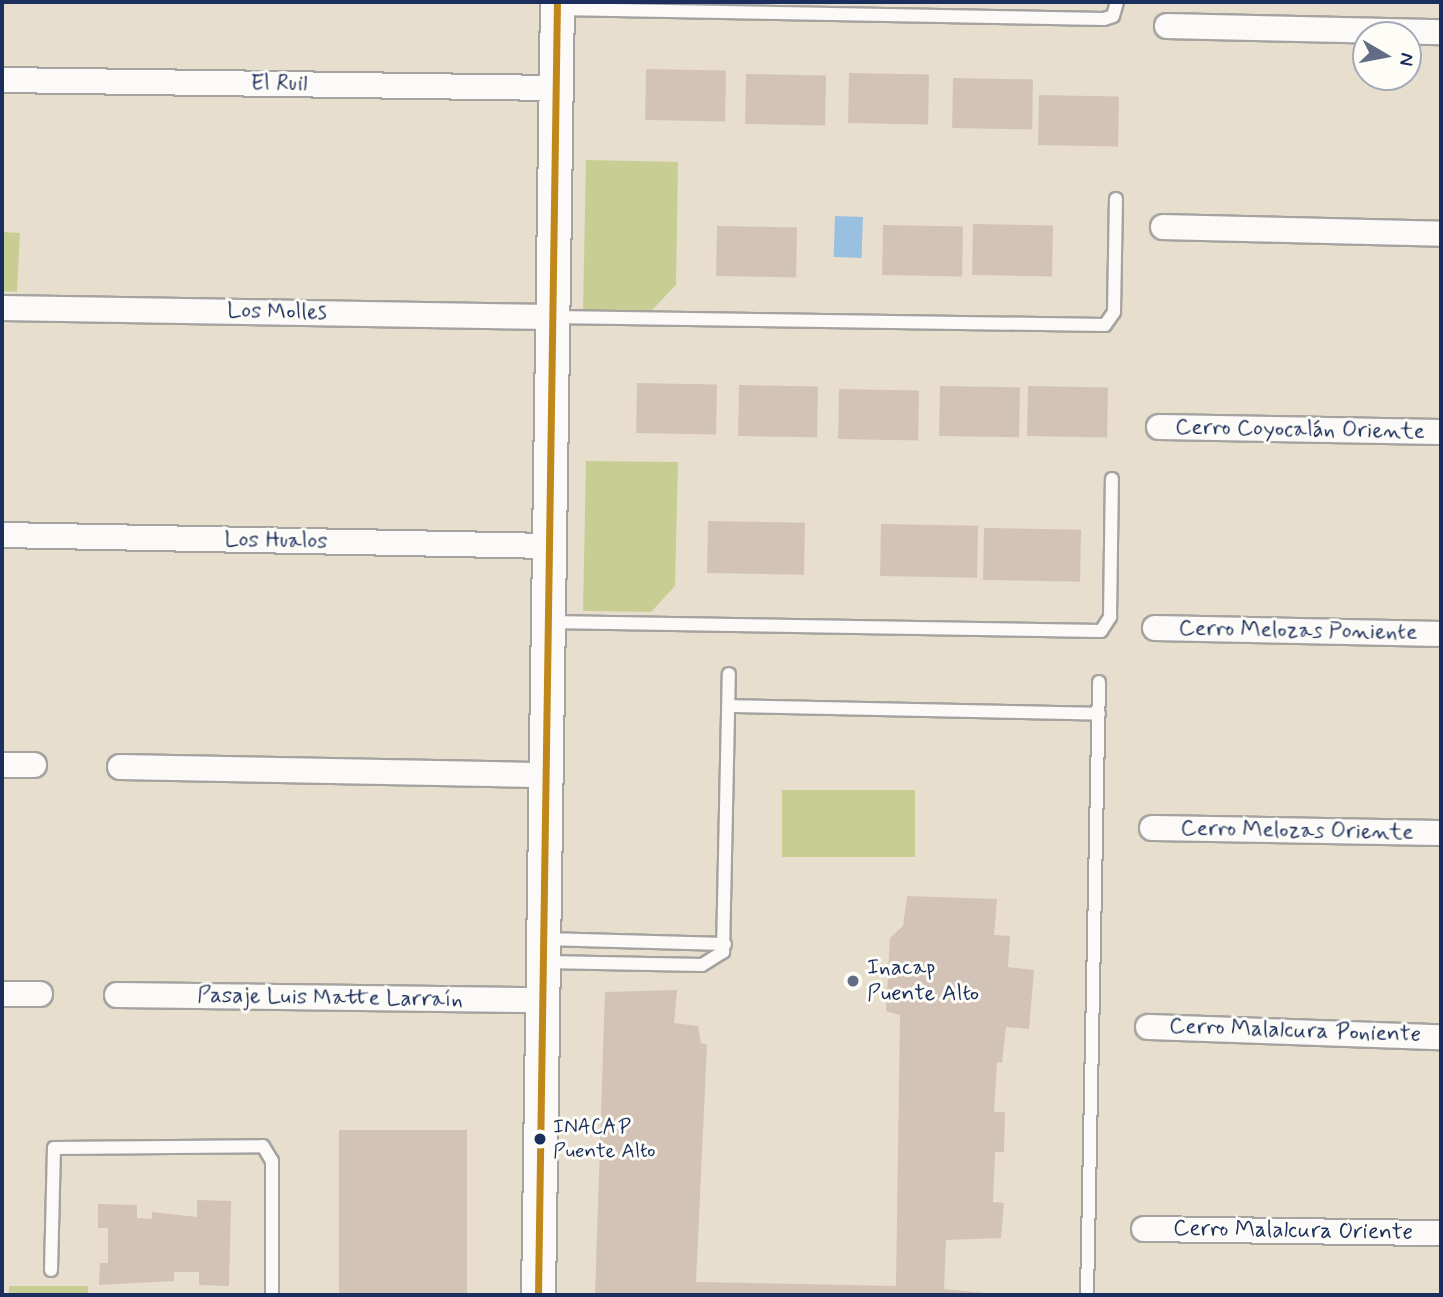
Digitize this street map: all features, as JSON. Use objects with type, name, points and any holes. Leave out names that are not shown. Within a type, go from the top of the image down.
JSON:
[{"type":"street","points":[[538,1295],[557,5]]},
{"type":"street","points":[[1167,26],[1441,32]]},
{"type":"street","name":"El Ruil","points":[[2,80],[556,88]]},
{"type":"street","points":[[1163,227],[1441,234]]},
{"type":"street","name":"Los Molles","points":[[2,308],[553,317]]},
{"type":"street","name":"Cerro Coyocalán Oriente","points":[[1159,427],[1441,432]]},
{"type":"street","name":"Los Hualos","points":[[2,535],[550,546]]},
{"type":"street","name":"Cerro Melozas Poniente","points":[[1155,628],[1441,634]]},
{"type":"street","points":[[2,765],[34,765]]},
{"type":"street","points":[[120,767],[546,775]]},
{"type":"street","name":"Cerro Melozas Oriente","points":[[1152,828],[1441,833]]},
{"type":"street","points":[[2,994],[40,994]]},
{"type":"street","name":"Pasaje Luis Matte Larraín","points":[[117,995],[543,1000]]},
{"type":"street","name":"Cerro Malalcura Poniente","points":[[1148,1027],[1441,1037]]},
{"type":"street","name":"Cerro Malalcura Oriente","points":[[1144,1229],[1441,1233]]},
{"type":"lane","points":[[557,5],[1104,19],[1113,16],[1117,2]]},
{"type":"lane","points":[[553,317],[1105,325],[1114,312],[1116,199]]},
{"type":"lane","points":[[549,622],[1101,631],[1110,617],[1112,479]]},
{"type":"lane","points":[[544,951],[702,965],[719,958],[725,944],[729,674]]},
{"type":"lane","points":[[1087,1295],[1099,682]]},
{"type":"lane","points":[[729,706],[1099,714]]},
{"type":"lane","points":[[544,951],[725,944]]},
{"type":"lane","points":[[51,1270],[54,1148],[257,1146],[272,1155],[272,1295]]},
{"type":"green space","points":[[586,160],[678,162],[676,285],[651,311],[583,310]]},
{"type":"green space","points":[[2,232],[20,233],[17,292],[2,291]]},
{"type":"green space","points":[[586,461],[678,462],[675,586],[651,612],[583,611]]},
{"type":"green space","points":[[782,790],[915,790],[915,857],[782,857]]},
{"type":"green space","points":[[9,1286],[88,1286],[88,1295],[9,1295]]},
{"type":"water","points":[[835,216],[863,217],[862,258],[834,257]]},
{"type":"building","points":[[646,69],[726,70],[725,121],[645,120]]},
{"type":"building","points":[[849,73],[929,74],[928,124],[848,123]]},
{"type":"building","points":[[746,74],[826,75],[825,125],[745,124]]},
{"type":"building","points":[[953,78],[1033,79],[1032,129],[952,128]]},
{"type":"building","points":[[1039,95],[1119,96],[1118,146],[1038,145]]},
{"type":"building","points":[[973,224],[1053,225],[1052,276],[972,275]]},
{"type":"building","points":[[883,225],[963,226],[962,276],[882,275]]},
{"type":"building","points":[[717,226],[797,227],[796,277],[716,276]]},
{"type":"building","points":[[637,383],[717,384],[716,434],[636,433]]},
{"type":"building","points":[[739,385],[818,386],[817,437],[738,436]]},
{"type":"building","points":[[940,386],[1020,387],[1019,437],[939,436]]},
{"type":"building","points":[[1028,386],[1108,387],[1107,437],[1027,436]]},
{"type":"building","points":[[839,389],[919,390],[918,440],[838,439]]},
{"type":"building","points":[[708,521],[805,523],[804,575],[707,573]]},
{"type":"building","points":[[881,524],[978,526],[977,578],[880,576]]},
{"type":"building","points":[[984,528],[1081,530],[1080,582],[983,580]]},
{"type":"building","points":[[907,896],[997,899],[994,935],[1010,936],[1008,967],[1034,970],[1029,1029],[1006,1027],[1002,1063],[997,1062],[994,1112],[1005,1112],[1004,1152],[995,1152],[993,1202],[1004,1203],[1001,1238],[946,1240],[944,1289],[1006,1295],[595,1295],[605,992],[677,990],[674,1023],[698,1026],[701,1043],[707,1045],[696,1282],[896,1286],[900,1015],[886,1011],[890,938],[903,926]]},
{"type":"building","points":[[339,1130],[467,1130],[467,1295],[339,1295]]},
{"type":"building","points":[[197,1200],[231,1201],[229,1286],[199,1285],[199,1272],[174,1272],[174,1281],[99,1285],[100,1263],[108,1263],[108,1228],[98,1228],[98,1204],[137,1205],[137,1218],[152,1219],[152,1212],[197,1217]]},
{"type":"transit line","points":[[538,1295],[557,2]]},
{"type":"place","name":"Inacap Puente Alto","points":[[853,981]]},
{"type":"place","name":"INACAP Puente Alto","points":[[540,1139]]}]
